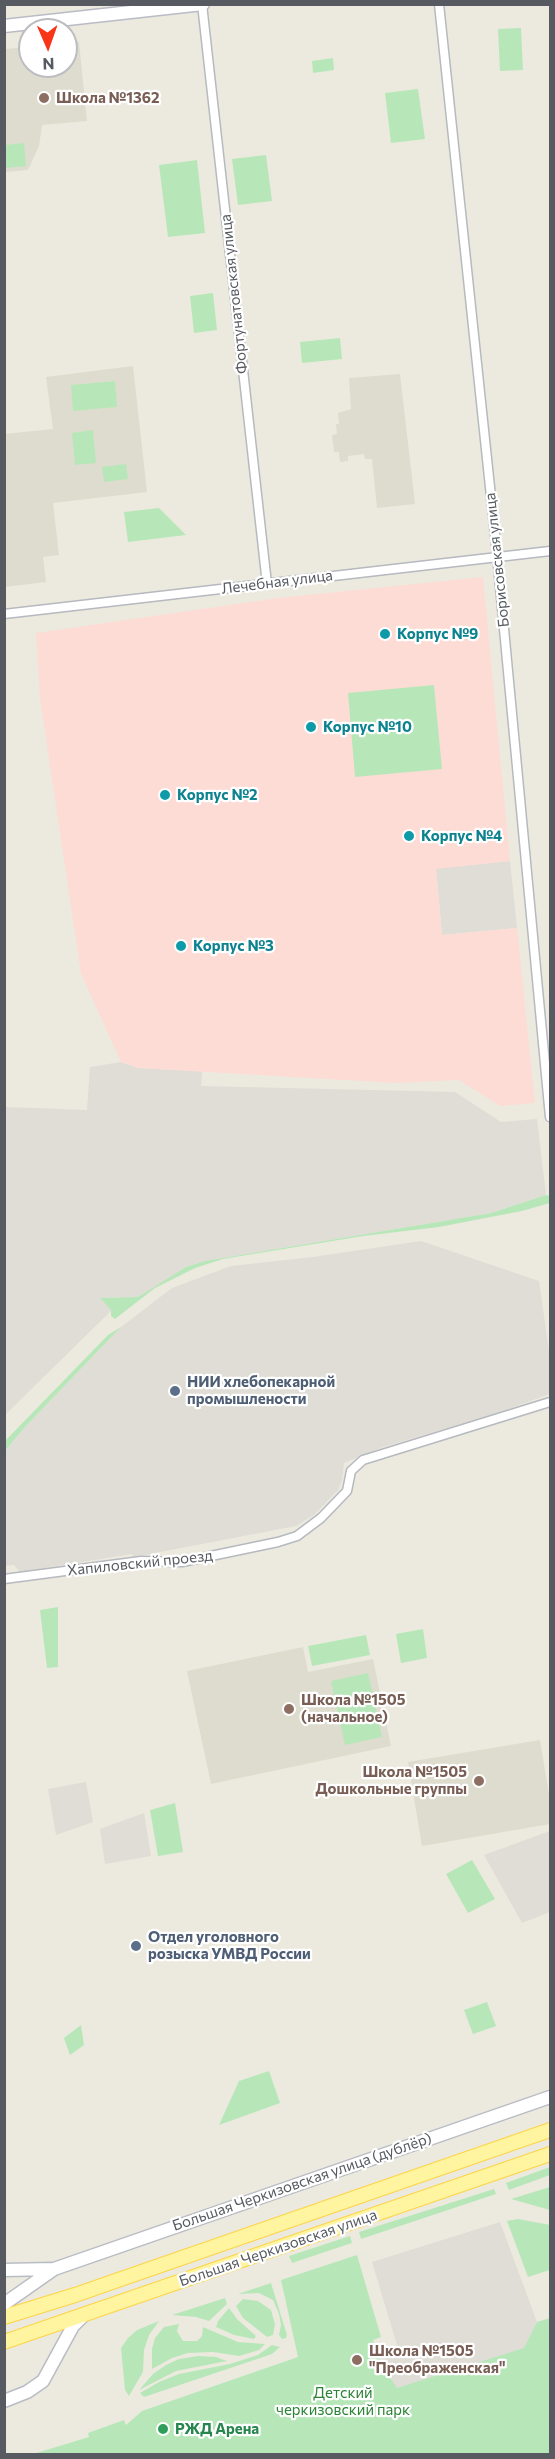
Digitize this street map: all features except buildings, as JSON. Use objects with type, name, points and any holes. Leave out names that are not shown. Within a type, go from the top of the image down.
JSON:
[{"type":"main road","name":"Большая Черкизовская улица","points":[[4,2318],[86,2292],[550,2130]]},
{"type":"main road","name":"Большая Черкизовская улица","points":[[4,2342],[550,2154]]},
{"type":"street","points":[[4,26],[203,4]]},
{"type":"street","name":"Фортунатовская улица","points":[[203,4],[267,584]]},
{"type":"street","name":"Борисовская улица","points":[[439,4],[497,557],[550,1117]]},
{"type":"street","name":"Лечебная улица","points":[[4,614],[550,551]]},
{"type":"street","name":"Хапиловский проезд","points":[[4,1579],[141,1561],[182,1562],[297,1536],[321,1518],[347,1491],[351,1471],[363,1460],[550,1402]]},
{"type":"street","name":"Большая Черкизовская улица (дублёр)","points":[[54,2269],[550,2097]]},
{"type":"street","points":[[4,2270],[54,2269]]},
{"type":"street","points":[[4,2304],[54,2269]]},
{"type":"street","points":[[4,2401],[27,2392],[43,2381],[73,2326],[83,2316]]},
{"type":"shaded area","name":"Школа №1362","points":[[78,42],[87,121],[42,125],[39,146],[28,170],[5,172],[5,49],[18,48],[18,78],[78,78]]},
{"type":"shaded area","points":[[133,366],[147,492],[53,503],[59,555],[43,557],[46,582],[5,587],[4,434],[53,429],[46,377]]},
{"type":"shaded area","points":[[400,374],[415,504],[377,508],[372,459],[365,459],[364,454],[348,456],[348,461],[340,462],[339,452],[334,452],[332,435],[337,434],[338,413],[351,409],[349,378]]},
{"type":"shaded area","points":[[483,577],[510,861],[436,869],[442,935],[517,928],[535,1103],[500,1106],[459,1080],[396,1083],[138,1068],[121,1062],[81,974],[40,699],[36,633],[278,598]]},
{"type":"shaded area","points":[[510,861],[517,928],[442,935],[436,868]]},
{"type":"shaded area","points":[[121,1062],[138,1068],[202,1071],[201,1086],[455,1092],[501,1122],[537,1119],[546,1195],[491,1213],[205,1261],[186,1267],[138,1297],[101,1298],[112,1310],[5,1415],[5,1107],[87,1110],[90,1067]]},
{"type":"shaded area","name":"НИИ хлебопекарной промышлености","points":[[421,1241],[539,1281],[550,1358],[550,1394],[497,1413],[383,1447],[344,1463],[338,1490],[315,1514],[296,1526],[134,1557],[132,1554],[20,1572],[14,1565],[5,1566],[5,1451],[24,1428],[121,1327],[172,1288],[231,1266]]},
{"type":"shaded area","name":"Школа №1505 (начальное)","points":[[303,1647],[308,1672],[373,1659],[391,1746],[211,1784],[187,1671]]},
{"type":"shaded area","name":"Школа №1505 Дошкольные группы","points":[[540,1740],[550,1801],[550,1824],[422,1846],[408,1762]]},
{"type":"shaded area","points":[[86,1782],[93,1822],[56,1835],[48,1789]]},
{"type":"shaded area","points":[[144,1813],[151,1856],[105,1864],[100,1829]]},
{"type":"shaded area","points":[[550,1831],[550,1912],[522,1923],[484,1855]]},
{"type":"shaded area","points":[[500,2222],[537,2322],[525,2348],[397,2389],[381,2364],[377,2352],[397,2345],[372,2262]]},
{"type":"green space","points":[[521,28],[523,70],[500,71],[498,29]]},
{"type":"green space","points":[[333,58],[334,70],[313,73],[312,61]]},
{"type":"green space","points":[[418,89],[425,139],[391,143],[385,93]]},
{"type":"green space","points":[[24,143],[26,166],[5,168],[5,145]]},
{"type":"green space","points":[[266,155],[272,201],[238,205],[232,159]]},
{"type":"green space","points":[[197,160],[205,233],[168,237],[159,165]]},
{"type":"green space","points":[[213,293],[217,330],[194,333],[190,296]]},
{"type":"green space","points":[[340,338],[342,359],[302,363],[300,342]]},
{"type":"green space","points":[[115,381],[117,407],[73,411],[71,385]]},
{"type":"green space","points":[[93,430],[96,463],[75,465],[72,433]]},
{"type":"green space","points":[[126,464],[128,479],[104,482],[102,467]]},
{"type":"green space","points":[[159,508],[186,535],[128,542],[124,512]]},
{"type":"green space","points":[[434,685],[442,769],[355,777],[348,693]]},
{"type":"green space","points":[[546,1195],[550,1196],[550,1203],[522,1211],[439,1227],[363,1236],[223,1259],[195,1268],[155,1288],[115,1319],[111,1316],[111,1310],[100,1298],[138,1297],[186,1267],[205,1261],[491,1213]]},
{"type":"green space","points":[[121,1327],[24,1428],[5,1451],[5,1441],[108,1335]]},
{"type":"green space","points":[[58,1607],[58,1667],[47,1668],[40,1610]]},
{"type":"green space","points":[[423,1629],[427,1658],[401,1663],[396,1634]]},
{"type":"green space","points":[[366,1635],[370,1655],[312,1666],[308,1646]]},
{"type":"green space","points":[[368,1673],[382,1737],[345,1745],[331,1681]]},
{"type":"green space","points":[[175,1803],[183,1852],[158,1856],[150,1810]]},
{"type":"green space","points":[[472,1860],[495,1899],[468,1913],[446,1874]]},
{"type":"green space","points":[[487,2002],[496,2026],[473,2034],[464,2010]]},
{"type":"green space","points":[[81,2025],[84,2045],[70,2055],[64,2038]]},
{"type":"green space","points":[[269,2071],[280,2103],[219,2125],[239,2081]]},
{"type":"green space","points":[[550,2167],[550,2175],[509,2190],[506,2183]]},
{"type":"green space","points":[[550,2187],[550,2210],[511,2199]]},
{"type":"green space","points":[[494,2189],[496,2194],[361,2239],[359,2232]]},
{"type":"green space","points":[[518,2219],[550,2225],[550,2270],[528,2277],[507,2221]]},
{"type":"green space","points":[[350,2236],[352,2243],[292,2263],[289,2256]]},
{"type":"green space","name":"Детский черкизовский парк","points":[[357,2255],[381,2337],[373,2340],[381,2364],[397,2388],[524,2348],[537,2322],[550,2318],[550,2454],[33,2454],[89,2437],[88,2433],[124,2420],[126,2425],[142,2411],[298,2357],[281,2280]]},
{"type":"green space","points":[[271,2283],[287,2335],[282,2339],[279,2335],[281,2325],[279,2314],[273,2300],[259,2293],[238,2294]]},
{"type":"green space","points":[[225,2298],[227,2304],[209,2321],[196,2317],[172,2315]]},
{"type":"green space","points":[[243,2299],[258,2301],[271,2310],[275,2324],[273,2335],[267,2337],[243,2318],[236,2306]]},
{"type":"green space","points":[[229,2308],[237,2319],[256,2336],[254,2339],[234,2335],[216,2327]]},
{"type":"green space","points":[[159,2321],[149,2335],[144,2350],[143,2372],[129,2396],[125,2390],[121,2348],[137,2330]]},
{"type":"green space","points":[[179,2324],[177,2331],[183,2341],[197,2341],[202,2336],[203,2327],[238,2342],[265,2344],[259,2350],[239,2356],[213,2352],[188,2353],[172,2358],[152,2369],[152,2349],[155,2338],[164,2327]]},
{"type":"green space","points":[[272,2345],[280,2347],[272,2354],[144,2397],[140,2393],[179,2374],[230,2364],[258,2355]]},
{"type":"green space","points":[[198,2356],[216,2357],[227,2361],[176,2371],[139,2390],[153,2374],[166,2365],[179,2359]]},
{"type":"place","name":"Школа №1362","points":[[44,98]]},
{"type":"place","name":"Корпус №9","points":[[385,634]]},
{"type":"place","name":"Корпус №10","points":[[311,727]]},
{"type":"place","name":"Корпус №2","points":[[165,795]]},
{"type":"place","name":"Корпус №4","points":[[409,836]]},
{"type":"place","name":"Корпус №3","points":[[181,946]]},
{"type":"place","name":"НИИ хлебопекарной промышлености","points":[[175,1391]]},
{"type":"place","name":"Школа №1505 (начальное)","points":[[289,1709]]},
{"type":"place","name":"Школа №1505 Дошкольные группы","points":[[479,1781]]},
{"type":"place","name":"Отдел уголовного розыска УМВД России","points":[[136,1946]]},
{"type":"place","name":"Школа №1505 \"Преображенская\"","points":[[357,2360]]},
{"type":"place","name":"РЖД Арена","points":[[163,2429]]}]
